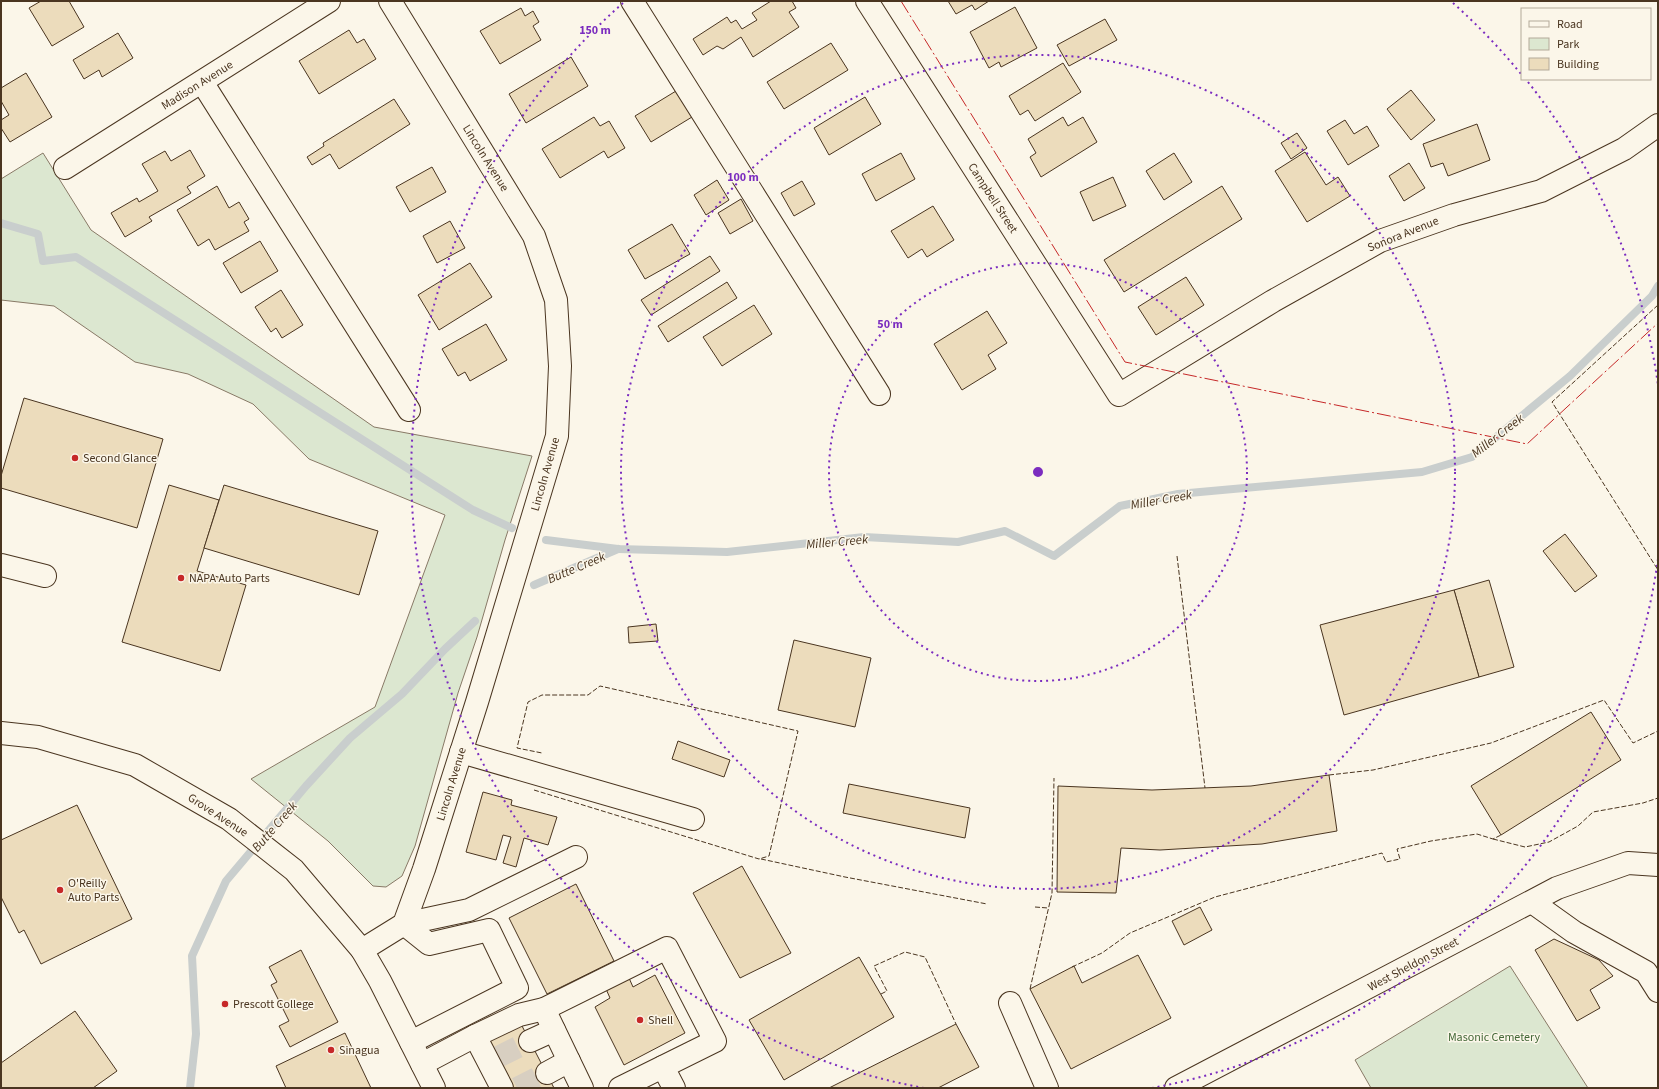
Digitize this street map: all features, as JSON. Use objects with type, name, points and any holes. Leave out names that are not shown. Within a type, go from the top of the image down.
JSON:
[{"type":"street","name":"Madison Avenue","points":[[65,168],[329,1]]},
{"type":"street","name":"Lincoln Avenue","points":[[390,1],[534,236],[556,300],[560,366],[557,436],[461,752],[424,868],[404,924]]},
{"type":"street","points":[[632,1],[879,394]]},
{"type":"street","name":"Campbell Street","points":[[867,1],[1119,395]]},
{"type":"street","points":[[202,82],[409,410]]},
{"type":"street","name":"Sonora Avenue","points":[[1119,395],[1273,301],[1380,241],[1454,215],[1541,191],[1624,149],[1658,125]]},
{"type":"street","points":[[1,565],[45,576]]},
{"type":"street","name":"Grove Avenue","points":[[1,733],[38,737],[135,765],[229,819],[294,870],[362,950],[434,1088]]},
{"type":"street","points":[[461,752],[693,819]]},
{"type":"street","points":[[362,950],[404,924],[469,910],[576,856]]},
{"type":"street","name":"West Sheldon Street","points":[[1176,1088],[1557,888],[1628,863],[1658,865]]},
{"type":"street","points":[[1532,902],[1574,932],[1646,972],[1658,991]]},
{"type":"street","points":[[404,924],[429,944],[489,930],[517,988],[411,1042]]},
{"type":"street","points":[[422,1064],[519,1015],[544,1009],[667,948],[715,1041],[620,1088]]},
{"type":"street","points":[[1010,1003],[1047,1088]]},
{"type":"street","points":[[544,1009],[582,1088]]},
{"type":"street","points":[[530,1041],[554,1030]]},
{"type":"street","points":[[475,1036],[493,1060],[502,1088]]},
{"type":"street","points":[[546,1073],[569,1061]]},
{"type":"street","points":[[663,1066],[674,1088]]},
{"type":"green space","points":[[43,153],[91,230],[374,427],[532,456],[505,540],[477,637],[458,693],[415,846],[402,876],[386,887],[373,886],[328,841],[251,779],[375,707],[445,515],[309,459],[253,404],[188,374],[135,362],[54,306],[1,300],[1,179]]},
{"type":"green space","name":"Masonic Cemetery","points":[[1510,966],[1588,1088],[1371,1088],[1355,1060]]},
{"type":"building","points":[[41,1],[69,1],[84,27],[52,46],[29,8]]},
{"type":"building","points":[[771,1],[792,1],[796,8],[789,12],[799,27],[753,57],[741,37],[723,49],[717,46],[703,55],[693,39],[727,17],[731,23],[736,20],[742,29],[757,20],[752,13]]},
{"type":"building","points":[[948,1],[989,1],[975,10],[972,5],[956,14]]},
{"type":"building","points":[[1015,7],[1037,48],[1001,67],[999,62],[989,68],[970,32]]},
{"type":"building","points":[[521,8],[525,16],[533,11],[539,22],[533,26],[541,40],[500,64],[480,31]]},
{"type":"building","points":[[1105,19],[1117,40],[1069,66],[1057,45]]},
{"type":"building","points":[[349,30],[357,43],[364,39],[376,59],[319,94],[299,61]]},
{"type":"building","points":[[118,33],[133,58],[102,77],[99,70],[84,79],[73,60]]},
{"type":"building","points":[[831,43],[848,70],[784,109],[767,82]]},
{"type":"building","points":[[571,57],[588,86],[526,123],[509,94]]},
{"type":"building","points":[[1063,63],[1081,92],[1035,121],[1028,110],[1020,115],[1009,96]]},
{"type":"building","points":[[26,73],[52,117],[10,142],[1,128],[1,120],[9,115],[1,101],[1,88]]},
{"type":"building","points":[[1411,90],[1435,120],[1411,140],[1387,109]]},
{"type":"building","points":[[676,91],[692,117],[651,142],[635,116]]},
{"type":"building","points":[[865,97],[881,124],[829,155],[814,128]]},
{"type":"building","points":[[394,99],[410,124],[339,169],[330,154],[312,165],[307,157],[324,146],[323,143]]},
{"type":"building","points":[[594,117],[600,126],[609,121],[625,148],[608,158],[604,151],[560,178],[542,149]]},
{"type":"building","points":[[1063,117],[1068,126],[1083,117],[1097,142],[1041,177],[1030,157],[1036,153],[1028,139]]},
{"type":"building","points":[[1345,120],[1354,134],[1367,126],[1379,146],[1348,165],[1327,131]]},
{"type":"building","points":[[1477,124],[1490,160],[1448,176],[1443,163],[1431,167],[1423,144]]},
{"type":"building","points":[[1297,133],[1307,148],[1291,159],[1281,143]]},
{"type":"building","points":[[190,150],[205,176],[187,187],[191,193],[149,217],[152,221],[125,237],[111,213],[137,198],[139,202],[158,191],[142,164],[165,151],[171,161]]},
{"type":"building","points":[[1305,152],[1326,185],[1338,177],[1350,196],[1307,222],[1275,171]]},
{"type":"building","points":[[901,153],[915,179],[876,201],[862,174]]},
{"type":"building","points":[[1174,153],[1192,182],[1164,200],[1146,171]]},
{"type":"building","points":[[1409,163],[1425,188],[1404,201],[1389,176]]},
{"type":"building","points":[[432,167],[446,192],[410,212],[396,187]]},
{"type":"building","points":[[1113,177],[1126,206],[1093,221],[1080,192]]},
{"type":"building","points":[[717,180],[729,200],[706,215],[694,195]]},
{"type":"building","points":[[802,181],[815,204],[794,216],[781,193]]},
{"type":"building","points":[[217,186],[229,208],[239,202],[249,219],[244,222],[249,231],[215,250],[209,239],[198,246],[177,210]]},
{"type":"building","points":[[1222,186],[1242,219],[1124,292],[1104,260]]},
{"type":"building","points":[[741,199],[753,221],[730,234],[718,213]]},
{"type":"building","points":[[933,206],[954,240],[927,257],[922,249],[908,258],[891,231]]},
{"type":"building","points":[[450,221],[465,248],[437,263],[423,236]]},
{"type":"building","points":[[672,224],[690,254],[645,279],[628,250]]},
{"type":"building","points":[[260,241],[278,271],[241,293],[223,263]]},
{"type":"building","points":[[710,256],[720,271],[651,315],[641,300]]},
{"type":"building","points":[[470,263],[492,297],[439,330],[418,295]]},
{"type":"building","points":[[1186,277],[1204,305],[1156,335],[1138,307]]},
{"type":"building","points":[[727,282],[737,298],[668,342],[658,326]]},
{"type":"building","points":[[281,290],[303,325],[282,338],[276,328],[271,332],[255,307]]},
{"type":"building","points":[[754,305],[772,334],[722,366],[703,337]]},
{"type":"building","points":[[987,311],[1007,343],[988,355],[996,369],[962,390],[934,344]]},
{"type":"building","points":[[486,324],[507,360],[470,381],[465,372],[458,376],[442,349]]},
{"type":"building","points":[[24,398],[163,439],[137,528],[1,488],[1,476]]},
{"type":"building","name":"NAPA Auto Parts","points":[[169,485],[219,500],[197,571],[246,585],[220,671],[122,642]]},
{"type":"building","points":[[224,485],[378,531],[359,595],[204,548]]},
{"type":"building","points":[[1565,534],[1597,576],[1575,592],[1543,551]]},
{"type":"building","points":[[1489,580],[1514,667],[1479,677],[1454,590]]},
{"type":"building","points":[[1454,590],[1479,677],[1344,715],[1320,625]]},
{"type":"building","points":[[656,624],[658,641],[629,643],[628,627]]},
{"type":"building","points":[[794,640],[871,658],[855,727],[778,710]]},
{"type":"building","points":[[1591,712],[1621,760],[1501,835],[1471,786]]},
{"type":"building","points":[[678,741],[730,760],[724,777],[672,759]]},
{"type":"building","points":[[1329,775],[1337,831],[1262,844],[1160,850],[1121,848],[1116,893],[1057,892],[1058,786],[1152,790],[1251,786]]},
{"type":"building","points":[[849,784],[970,808],[965,838],[843,813]]},
{"type":"building","points":[[483,792],[512,800],[511,805],[557,817],[548,845],[524,838],[516,867],[503,863],[511,837],[503,835],[496,860],[466,852]]},
{"type":"building","name":"O'Reilly Auto Parts","points":[[77,805],[132,919],[41,964],[24,930],[19,933],[1,897],[1,840]]},
{"type":"building","points":[[742,866],[791,953],[740,978],[693,893]]},
{"type":"building","points":[[576,884],[614,961],[547,994],[509,918]]},
{"type":"building","points":[[1200,907],[1212,930],[1184,945],[1172,921]]},
{"type":"building","points":[[1554,939],[1599,960],[1613,976],[1590,990],[1600,1008],[1577,1021],[1535,950]]},
{"type":"building","points":[[301,950],[338,1022],[290,1047],[279,1026],[289,1021],[271,985],[277,982],[269,967]]},
{"type":"building","points":[[1138,955],[1171,1018],[1071,1069],[1030,989],[1074,966],[1082,983]]},
{"type":"building","points":[[859,957],[894,1017],[784,1080],[749,1020]]},
{"type":"building","name":"Shell","points":[[655,975],[685,1033],[624,1065],[595,1007],[610,998],[606,989],[629,978],[633,987]]},
{"type":"building","points":[[75,1011],[117,1071],[93,1088],[1,1088],[1,1063]]},
{"type":"building","points":[[521,1024],[554,1088],[513,1088],[489,1041]]},
{"type":"building","points":[[956,1024],[979,1067],[938,1088],[829,1088]]},
{"type":"building","name":"Sinagua","points":[[345,1033],[371,1088],[286,1088],[276,1066]]},
{"type":"waterway","points":[[1,223],[38,234],[43,261],[76,257],[473,510],[512,528]]},
{"type":"waterway","name":"Miller Creek","points":[[546,540],[618,549],[727,552],[864,537],[958,542],[1005,531],[1054,556],[1120,506],[1178,494],[1422,472],[1472,457],[1570,376],[1652,296],[1658,286]]},
{"type":"waterway","name":"Butte Creek","points":[[534,585],[618,549]]},
{"type":"waterway","name":"Butte Creek","points":[[190,1088],[196,1034],[192,956],[226,881],[306,786],[350,738],[402,694],[445,649],[475,621]]},
{"type":"tunnel","points":[[498,1057],[530,1041]]},
{"type":"tunnel","points":[[517,1088],[547,1073]]},
{"type":"fence","points":[[1658,305],[1552,402],[1658,570]]},
{"type":"fence","points":[[1177,556],[1205,788]]},
{"type":"fence","points":[[534,790],[759,859],[769,856],[798,731],[600,686],[588,695],[542,695],[528,702],[517,748],[542,753]]},
{"type":"fence","points":[[1329,775],[1373,770],[1491,743],[1604,700],[1633,743],[1658,731]]},
{"type":"fence","points":[[1030,989],[1052,893],[1054,778]]},
{"type":"fence","points":[[1493,839],[1525,847],[1549,842],[1578,826],[1593,812],[1643,803],[1658,798]]},
{"type":"fence","points":[[1072,967],[1102,953],[1130,933],[1215,897],[1382,853],[1386,862],[1400,859],[1397,849],[1431,841],[1477,834],[1493,839],[1501,835]]},
{"type":"fence","points":[[761,859],[845,877],[987,904]]},
{"type":"fence","points":[[1035,907],[1048,908]]},
{"type":"fence","points":[[881,994],[887,991],[874,966],[905,952],[925,957],[956,1024]]},
{"type":"power","points":[[901,1],[1125,362],[1527,444],[1658,323]]},
{"type":"place","name":"Second Glance","points":[[75,458]]},
{"type":"place","name":"NAPA Auto Parts","points":[[181,578]]},
{"type":"place","name":"O'Reilly Auto Parts","points":[[60,890]]},
{"type":"place","name":"Prescott College","points":[[225,1004]]},
{"type":"place","name":"Shell","points":[[640,1020]]},
{"type":"place","name":"Sinagua","points":[[331,1050]]}]
